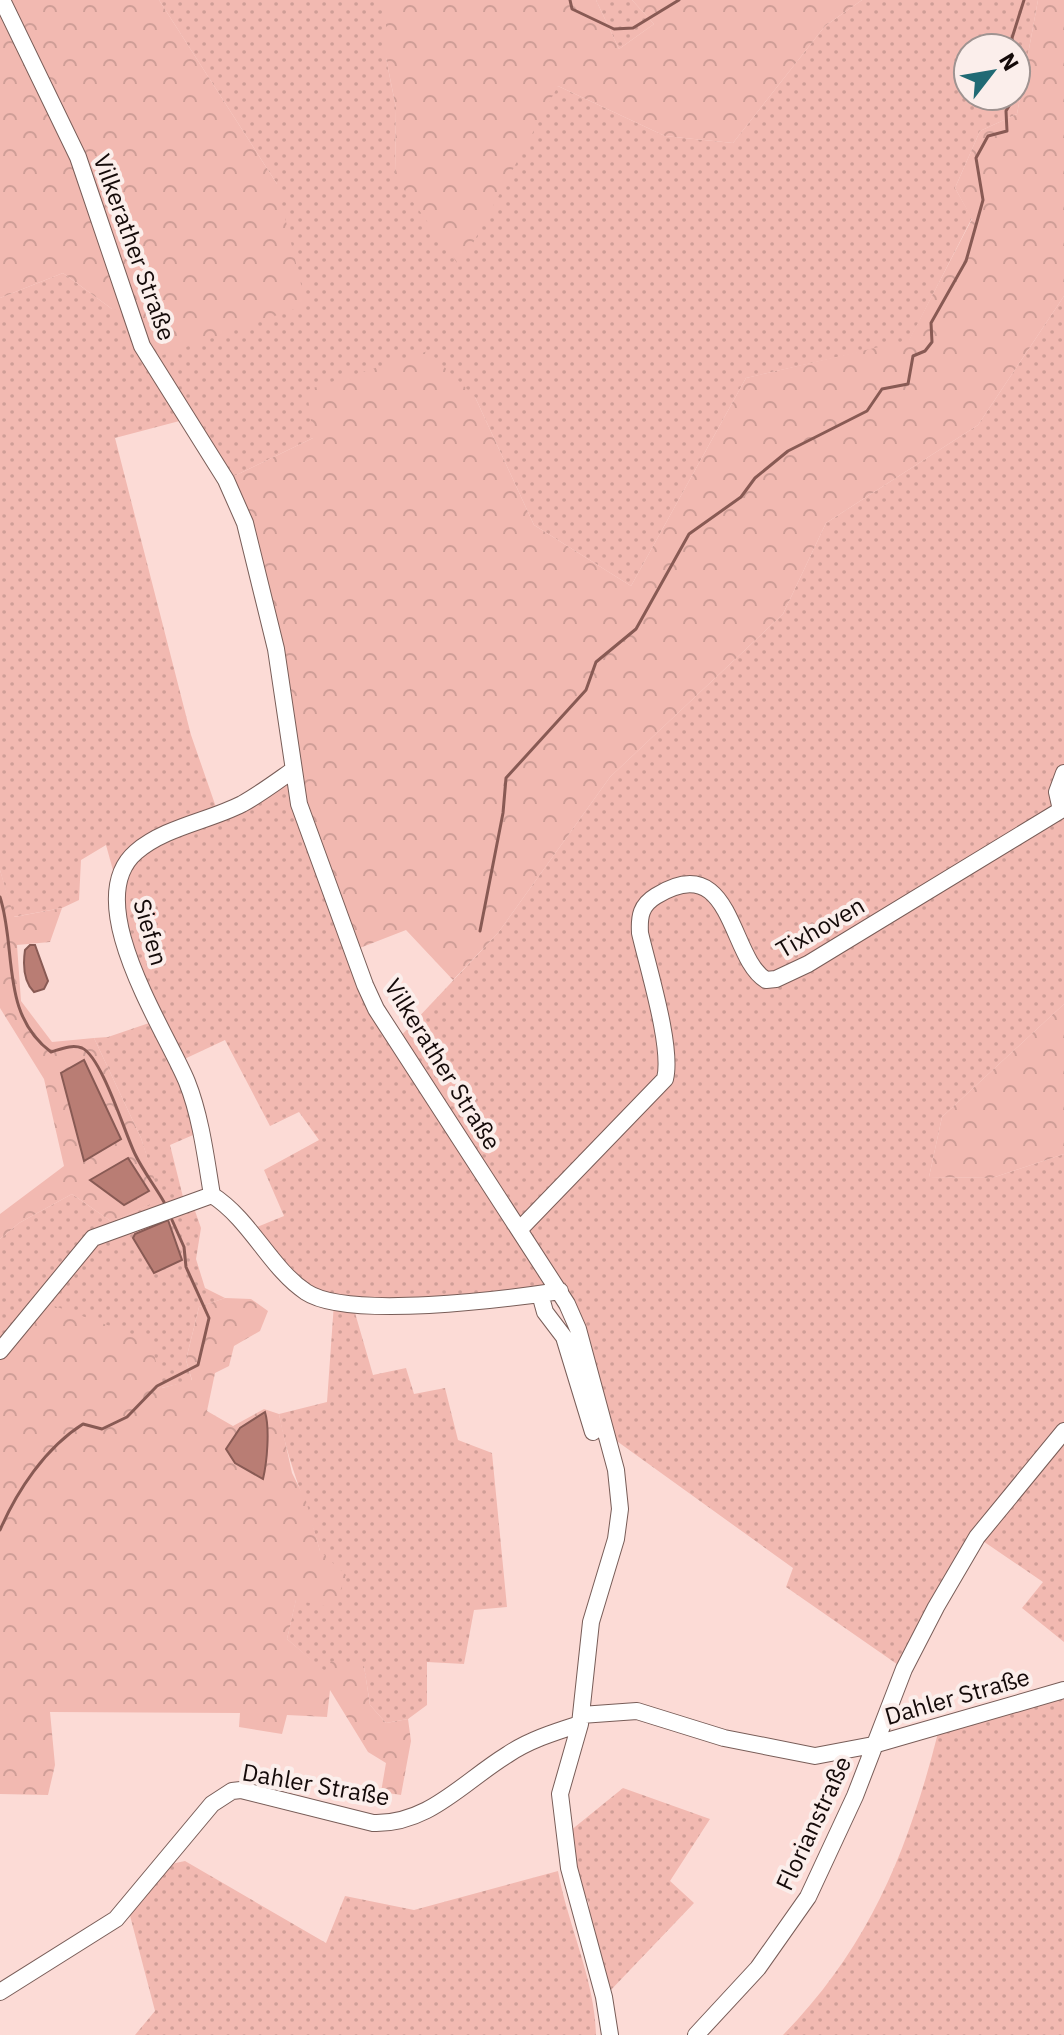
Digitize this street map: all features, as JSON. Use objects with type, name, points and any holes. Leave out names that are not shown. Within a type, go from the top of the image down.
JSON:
[{"type":"street","name":"Vilkerather Straße","points":[[2,0],[78,157],[142,346],[226,480],[245,523],[276,649],[293,770],[305,827],[376,1009],[560,1291],[578,1329],[619,1492],[616,1539],[591,1622],[581,1719],[560,1785],[563,1837],[610,2035]]},
{"type":"street","name":"Siefen","points":[[212,1195],[188,1085],[155,1021],[122,933],[117,914],[116,888],[126,864],[145,846],[242,804],[293,770]]},
{"type":"street","name":"Tixhoven","points":[[520,1229],[665,1079],[668,1068],[665,1048],[640,933],[639,916],[653,897],[679,886],[702,889],[711,894],[732,920],[754,969],[766,980],[776,979],[808,964],[1061,810],[1057,792],[1064,773]]},
{"type":"street","points":[[0,1351],[93,1238],[212,1195],[234,1211],[305,1291],[334,1303],[371,1306],[560,1291]]},
{"type":"street","points":[[540,1294],[545,1312],[564,1337],[588,1428]]},
{"type":"street","name":"Florianstraße","points":[[696,2035],[758,1968],[808,1897],[855,1796],[904,1669],[936,1607],[977,1537],[1064,1431]]},
{"type":"street","name":"Dahler Straße","points":[[0,1992],[116,1919],[212,1804],[232,1791],[256,1793],[373,1823],[391,1824],[417,1817],[437,1806],[531,1741],[581,1719],[637,1711],[724,1738],[815,1756],[873,1745],[1064,1690]]},
{"type":"green space","points":[[0,0],[159,0],[277,184],[306,305],[154,358],[137,315],[112,309],[63,273],[0,298]]},
{"type":"green space","points":[[159,0],[386,0],[386,58],[396,108],[395,177],[558,86],[665,136],[733,143],[825,26],[862,0],[1038,0],[1032,33],[952,32],[952,112],[1017,112],[980,131],[955,188],[972,218],[909,341],[746,378],[631,586],[534,525],[475,397],[313,438],[226,480],[187,419],[115,438],[191,735],[218,813],[293,770],[299,804],[397,1040],[498,933],[610,777],[783,614],[826,523],[978,425],[1064,296],[1064,1004],[942,1117],[929,1177],[992,1178],[1064,1154],[1064,1642],[1022,1608],[1043,1582],[977,1537],[904,1669],[786,1587],[793,1568],[607,1434],[560,1292],[353,1306],[373,1375],[406,1368],[414,1394],[445,1388],[458,1440],[492,1453],[507,1607],[474,1610],[464,1664],[427,1662],[427,1705],[408,1719],[386,1723],[370,1705],[364,1666],[326,1673],[287,1639],[296,1599],[320,1551],[279,1414],[327,1402],[334,1303],[314,1296],[250,1230],[284,1216],[264,1170],[319,1140],[299,1112],[270,1126],[225,1040],[178,1062],[200,1132],[170,1145],[185,1205],[194,1208],[201,1228],[196,1259],[205,1288],[225,1298],[199,1307],[186,1360],[192,1381],[161,1388],[0,1351],[0,1239],[19,1223],[72,1194],[112,1222],[160,1199],[141,1138],[94,1038],[108,1037],[155,1021],[106,845],[81,860],[79,900],[62,908],[13,917],[0,870],[0,298],[63,273],[112,309],[277,184]]},
{"type":"green space","points":[[386,0],[596,0],[619,49],[654,24],[632,0],[862,0],[825,26],[733,143],[665,136],[558,86],[460,267],[395,177],[396,108],[386,58]]},
{"type":"green space","points":[[596,0],[632,0],[654,24],[619,49]]},
{"type":"green space","points":[[1038,0],[1064,0],[1064,296],[978,425],[826,523],[783,614],[610,777],[498,933],[453,980],[406,930],[352,951],[305,827],[276,649],[226,480],[313,438],[307,390],[428,351],[475,397],[534,525],[631,586],[746,378],[909,340],[972,219],[955,188],[980,131],[1017,112],[1032,112],[1032,33]]},
{"type":"green space","points":[[0,870],[14,917],[62,908],[50,942],[17,945],[21,1001],[52,1042],[94,1038],[141,1138],[161,1199],[112,1222],[72,1194],[19,1223],[0,1239],[0,1214],[64,1166],[44,1079],[0,1008]]},
{"type":"green space","points":[[1064,1004],[1064,1154],[992,1178],[929,1177],[942,1117]]},
{"type":"green space","points":[[225,1298],[251,1299],[268,1311],[260,1331],[234,1346],[229,1366],[215,1373],[207,1411],[233,1426],[264,1409],[279,1414],[292,1473],[306,1501],[320,1551],[346,1575],[334,1608],[296,1600],[287,1639],[326,1672],[331,1661],[364,1666],[370,1705],[386,1723],[408,1719],[411,1741],[401,1795],[381,1792],[386,1763],[368,1752],[330,1690],[327,1717],[287,1715],[282,1734],[239,1727],[240,1713],[50,1712],[55,1765],[48,1795],[0,1794],[0,1351],[49,1304],[151,1341],[162,1388],[192,1380],[186,1360],[199,1307]]},
{"type":"green space","points":[[1064,1692],[1064,2035],[783,2035],[839,1967],[882,1895],[913,1818],[938,1733]]},
{"type":"green space","points":[[623,1788],[710,1819],[670,1881],[694,1903],[608,1993],[590,1931],[589,1904],[572,1863],[570,1831]]},
{"type":"green space","points":[[185,1861],[326,1943],[345,1896],[414,1910],[558,1871],[591,1994],[596,2035],[135,2035],[155,2011],[128,1908],[162,1866]]},
{"type":"shaded area","points":[[35,945],[48,981],[44,989],[34,992],[24,967],[25,950]]},
{"type":"shaded area","points":[[84,1060],[121,1139],[84,1161],[61,1073]]},
{"type":"shaded area","points":[[128,1158],[149,1191],[124,1205],[90,1180]]},
{"type":"shaded area","points":[[168,1220],[182,1260],[154,1273],[133,1238],[135,1234]]},
{"type":"shaded area","points":[[265,1412],[267,1446],[263,1479],[235,1463],[226,1449],[240,1428]]},
{"type":"waterway","points":[[570,0],[572,9],[614,29],[633,28],[679,0]]},
{"type":"waterway","points":[[1014,32],[1024,0]]},
{"type":"waterway","points":[[480,931],[503,813],[506,778],[586,690],[596,662],[636,629],[689,534],[741,497],[755,478],[788,451],[867,411],[882,389],[908,384],[913,356],[925,351],[932,342],[931,323],[966,261],[983,200],[976,158],[988,136],[1007,131],[1006,112]]},
{"type":"waterway","points":[[0,897],[13,980],[24,1019],[35,1037],[51,1052],[74,1047],[90,1054],[105,1080],[135,1154],[164,1202]]},
{"type":"waterway","points":[[0,1530],[34,1471],[69,1434],[83,1424],[102,1429],[127,1417],[157,1386],[198,1365],[209,1318],[186,1267],[184,1247],[172,1220]]}]
